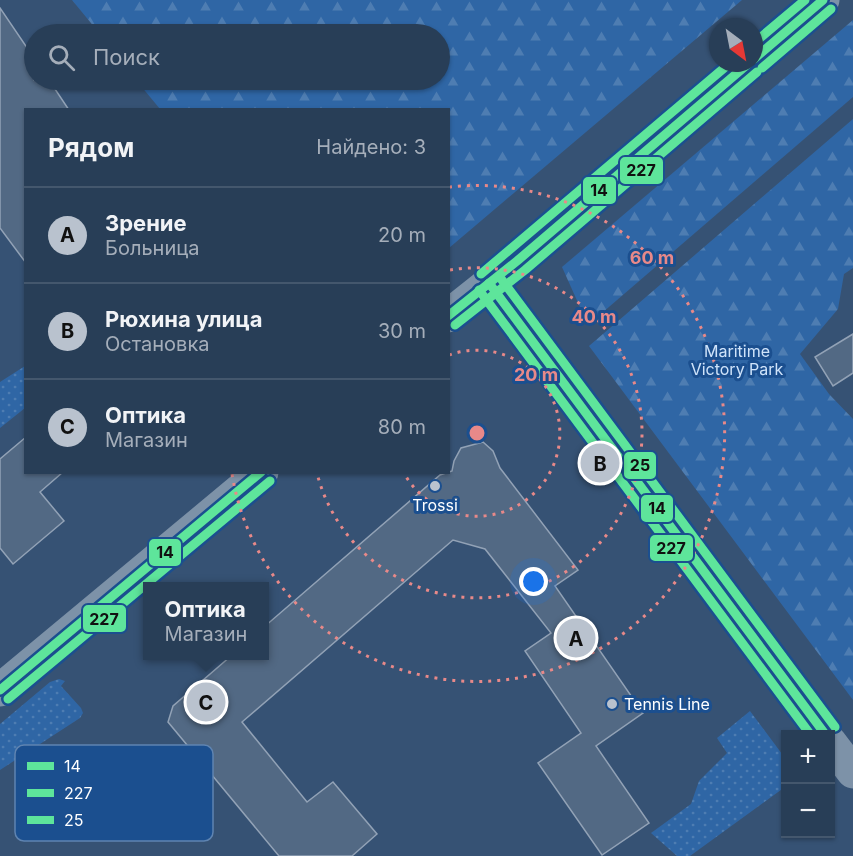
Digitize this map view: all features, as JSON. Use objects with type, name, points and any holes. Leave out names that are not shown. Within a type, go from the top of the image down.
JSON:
[{"type":"street","points":[[763,51],[823,0]]},
{"type":"street","points":[[450,314],[738,72]]},
{"type":"street","points":[[489,283],[821,730]]},
{"type":"street","points":[[3,683],[260,474]]},
{"type":"street","points":[[835,747],[853,772]]},
{"type":"green space","points":[[72,0],[742,0],[721,18],[709,18],[709,28],[450,247],[450,108],[159,108],[144,90],[450,90],[450,24],[92,24]]},
{"type":"green space","points":[[853,20],[853,97],[588,325],[562,267]]},
{"type":"green space","name":"Maritime Victory Park","points":[[853,119],[853,268],[844,274],[838,309],[800,354],[829,394],[853,419],[853,700],[589,346]]},
{"type":"green space","points":[[24,367],[24,409],[0,428],[0,382]]},
{"type":"green space","points":[[59,679],[65,681],[61,686],[83,713],[80,718],[38,745],[15,745],[15,760],[0,770],[0,724],[50,682]]},
{"type":"green space","points":[[750,711],[781,753],[781,790],[690,856],[677,856],[651,833],[691,804],[699,781],[727,753],[717,738]]},
{"type":"building","points":[[0,8],[24,43],[24,90],[56,90],[68,108],[24,108],[24,260],[0,228]]},
{"type":"building","points":[[853,334],[853,373],[833,386],[815,357]]},
{"type":"building","points":[[24,439],[24,474],[61,474],[40,492],[64,521],[13,564],[0,548],[0,459]]},
{"type":"building","points":[[483,442],[493,451],[500,468],[578,570],[555,586],[643,713],[596,746],[649,823],[602,855],[538,763],[581,733],[525,651],[551,633],[485,549],[453,540],[242,722],[307,802],[333,782],[377,834],[352,856],[279,856],[213,776],[213,745],[187,745],[168,722],[173,706],[226,660],[269,660],[269,623],[440,475],[450,474],[461,448]]},
{"type":"transit line","name":"25","points":[[763,35],[805,0]]},
{"type":"transit line","name":"14","points":[[763,51],[823,0]]},
{"type":"transit line","name":"227","points":[[763,67],[831,9]]},
{"type":"transit line","name":"25","points":[[481,274],[719,72]]},
{"type":"transit line","name":"14","points":[[450,314],[517,261],[738,72]]},
{"type":"transit line","name":"227","points":[[455,325],[525,270],[757,72]]},
{"type":"transit line","name":"25","points":[[499,276],[835,727]]},
{"type":"transit line","name":"14","points":[[489,283],[822,730]]},
{"type":"transit line","name":"227","points":[[479,290],[807,730]]},
{"type":"transit line","name":"14","points":[[0,690],[259,474]]},
{"type":"transit line","name":"227","points":[[149,582],[270,481]]},
{"type":"transit line","name":"227","points":[[8,699],[143,587]]},
{"type":"place","name":"Рюхина улица","points":[[600,463]]},
{"type":"place","name":"Trossi","points":[[435,486]]},
{"type":"place","name":"Зрение","points":[[576,638]]},
{"type":"place","name":"Оптика","points":[[206,702]]},
{"type":"place","name":"Tennis Line","points":[[612,704]]}]
